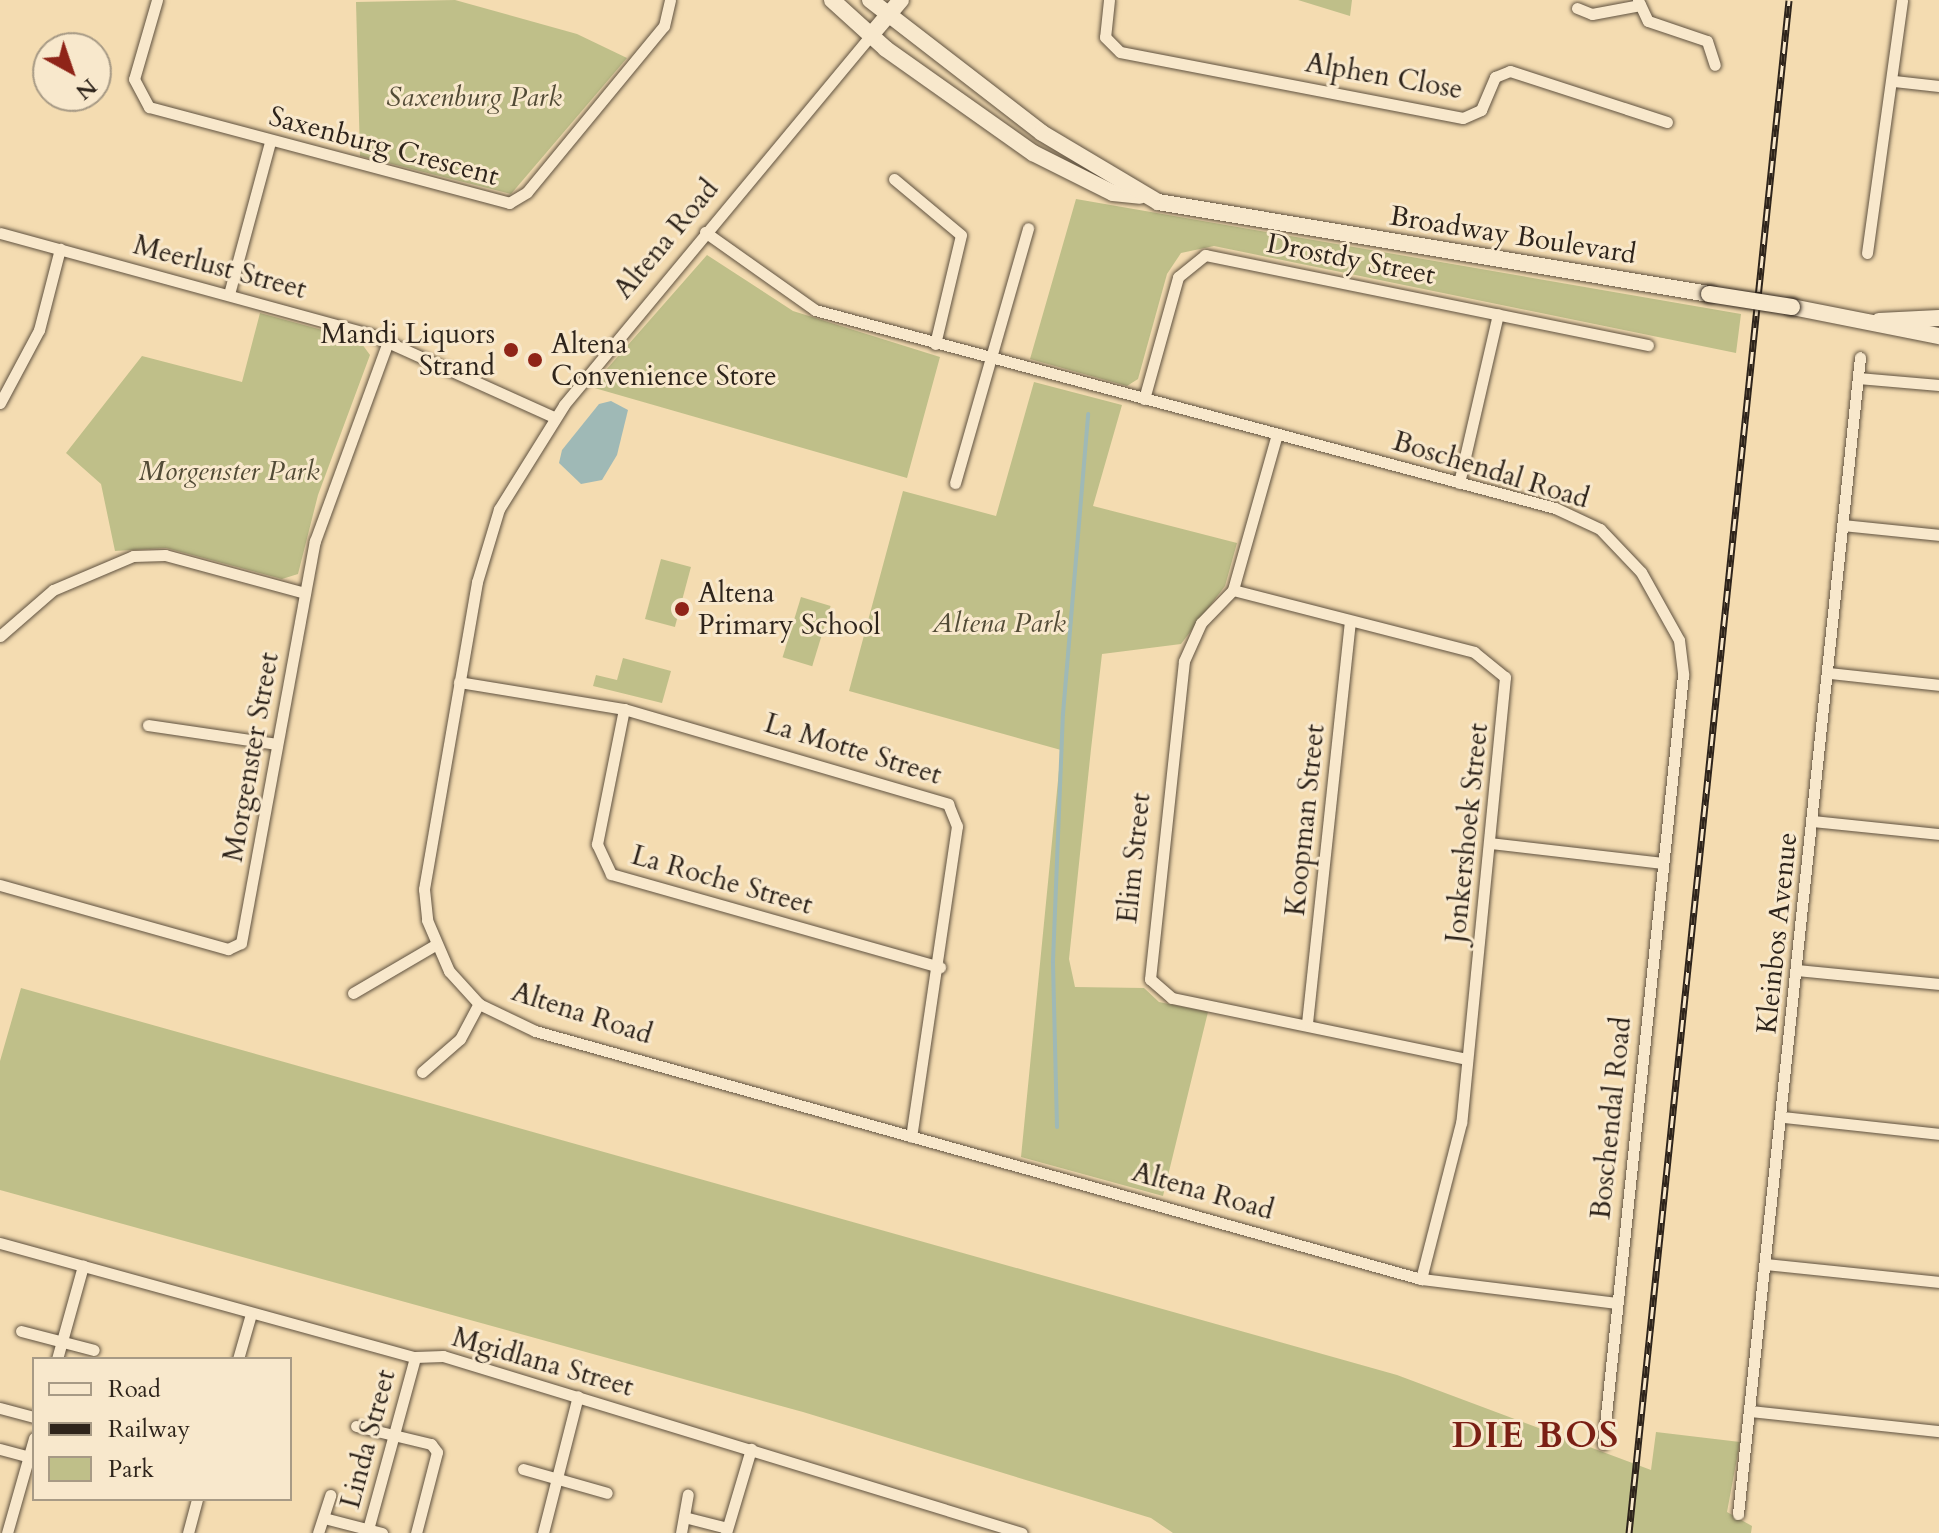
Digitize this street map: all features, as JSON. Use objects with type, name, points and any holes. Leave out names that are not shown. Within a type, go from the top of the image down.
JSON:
[{"type":"main road","name":"Broadway Boulevard","points":[[832,0],[871,35],[1033,153],[1113,193],[1879,321],[1939,336]]},
{"type":"main road","name":"Broadway Boulevard","points":[[870,0],[1042,133],[1140,196]]},
{"type":"main road","name":"Altena Road","points":[[871,35],[901,0]]},
{"type":"main road","name":"Broadway Boulevard","points":[[1879,321],[1939,318]]},
{"type":"street","name":"Saxenburg Crescent","points":[[157,0],[134,79],[139,97],[155,110],[509,203],[527,192],[664,26],[670,0]]},
{"type":"street","name":"Alphen Close","points":[[1109,0],[1105,37],[1120,52],[1463,118],[1481,110],[1495,77],[1510,71],[1667,122]]},
{"type":"street","points":[[1867,253],[1883,163],[1902,0]]},
{"type":"street","points":[[1577,8],[1592,14],[1639,3],[1654,24],[1707,41],[1715,65]]},
{"type":"street","name":"Altena Road","points":[[871,35],[554,417],[494,522],[459,682],[424,889],[435,945],[479,1004],[535,1031],[1421,1279],[1616,1303]]},
{"type":"street","points":[[1894,81],[1939,86]]},
{"type":"street","points":[[229,294],[270,142]]},
{"type":"street","points":[[894,179],[961,235],[935,344]]},
{"type":"street","points":[[955,483],[1028,228]]},
{"type":"street","name":"Boschendal Road","points":[[705,232],[803,305],[935,344],[1555,508],[1600,529],[1641,572],[1674,627],[1683,675],[1603,1444]]},
{"type":"street","name":"Meerlust Street","points":[[0,233],[229,294],[388,341],[554,417]]},
{"type":"street","points":[[0,403],[39,330],[60,249]]},
{"type":"street","name":"Drostdy Street","points":[[1144,399],[1178,277],[1197,257],[1648,345]]},
{"type":"street","points":[[1459,483],[1498,314]]},
{"type":"street","name":"Morgenster Street","points":[[0,885],[234,949],[242,939],[305,593],[336,468],[388,341]]},
{"type":"street","name":"Kleinbos Avenue","points":[[1738,1514],[1783,1117],[1860,357]]},
{"type":"street","points":[[1858,378],[1939,385]]},
{"type":"street","name":"Elim Street","points":[[1277,434],[1233,590],[1201,623],[1184,661],[1147,966],[1153,987],[1172,998],[1307,1023],[1467,1059]]},
{"type":"street","points":[[1843,525],[1939,535]]},
{"type":"street","points":[[0,636],[53,590],[133,556],[165,555],[305,593]]},
{"type":"street","name":"Jonkershoek Street","points":[[1233,590],[1474,652],[1497,665],[1505,694],[1456,1149],[1421,1279]]},
{"type":"street","name":"Koopman Street","points":[[1307,1023],[1350,622]]},
{"type":"street","points":[[1829,673],[1939,685]]},
{"type":"street","name":"La Motte Street","points":[[459,682],[624,709],[943,799],[957,826],[940,967],[911,1137]]},
{"type":"street","name":"La Roche Street","points":[[624,709],[597,844],[611,874],[940,967]]},
{"type":"street","points":[[148,725],[277,744]]},
{"type":"street","points":[[1813,821],[1939,834]]},
{"type":"street","points":[[1490,843],[1662,863]]},
{"type":"street","points":[[353,993],[435,945]]},
{"type":"street","points":[[1797,970],[1939,984]]},
{"type":"street","points":[[422,1072],[460,1039],[479,1004]]},
{"type":"street","points":[[1783,1117],[1939,1134]]},
{"type":"street","name":"Mgidlana Street","points":[[0,1243],[415,1357],[443,1356],[1022,1533]]},
{"type":"street","points":[[1766,1264],[1939,1282]]},
{"type":"street","points":[[57,1357],[83,1266]]},
{"type":"street","points":[[239,1357],[251,1314]]},
{"type":"street","points":[[21,1331],[60,1345],[94,1350]]},
{"type":"street","name":"Linda Street","points":[[368,1531],[415,1357]]},
{"type":"street","points":[[543,1533],[578,1396]]},
{"type":"street","points":[[0,1408],[32,1416]]},
{"type":"street","points":[[1751,1411],[1939,1431]]},
{"type":"street","points":[[356,1426],[394,1435],[437,1452],[416,1533]]},
{"type":"street","points":[[10,1532],[32,1446]]},
{"type":"street","points":[[0,1449],[29,1457]]},
{"type":"street","points":[[688,1518],[727,1531],[751,1449]]},
{"type":"street","points":[[523,1469],[607,1493]]},
{"type":"street","points":[[318,1533],[330,1495]]},
{"type":"street","points":[[681,1533],[688,1518],[688,1495]]},
{"type":"street","points":[[188,1533],[196,1501]]},
{"type":"street","points":[[324,1518],[382,1533]]},
{"type":"green space","name":"Saxenburg Park","points":[[455,0],[577,34],[627,58],[511,194],[360,156],[356,2]]},
{"type":"green space","points":[[1298,0],[1352,0],[1350,16]]},
{"type":"green space","points":[[1076,199],[1741,314],[1736,353],[1214,246],[1181,253],[1167,274],[1138,379],[1127,386],[1030,359]]},
{"type":"green space","points":[[707,255],[793,311],[940,357],[907,478],[591,387]]},
{"type":"green space","name":"Morgenster Park","points":[[260,313],[359,340],[370,355],[318,495],[298,574],[282,579],[166,548],[115,551],[101,484],[66,453],[142,356],[242,382]]},
{"type":"green space","name":"Altena Park","points":[[1034,382],[1122,405],[1093,506],[1237,543],[1225,586],[1181,644],[1102,654],[1091,749],[1069,959],[1075,987],[1144,988],[1159,1002],[1208,1012],[1163,1196],[1021,1157],[1061,750],[849,691],[903,491],[996,516]]},
{"type":"green space","points":[[661,559],[691,567],[675,627],[645,619]]},
{"type":"green space","points":[[801,597],[831,606],[812,666],[783,657]]},
{"type":"green space","points":[[623,658],[671,671],[662,703],[593,686],[596,675],[617,680]]},
{"type":"green space","points":[[21,988],[1397,1375],[1651,1470],[1656,1432],[1740,1442],[1727,1512],[1752,1526],[1751,1533],[1173,1533],[1151,1518],[803,1412],[0,1190],[0,1061]]},
{"type":"water","points":[[611,401],[628,410],[617,455],[602,480],[581,484],[559,463],[562,450],[599,404]]},
{"type":"waterway","points":[[1057,1127],[1053,961],[1063,714],[1088,414]]},
{"type":"railway","points":[[1629,1533],[1789,0]]},
{"type":"place","name":"Mandi Liquors Strand","points":[[511,350]]},
{"type":"place","name":"Altena Convenience Store","points":[[535,360]]},
{"type":"place","name":"Altena Primary School","points":[[682,609]]},
{"type":"district","name":"DIE BOS","points":[[1536,1436]]}]
